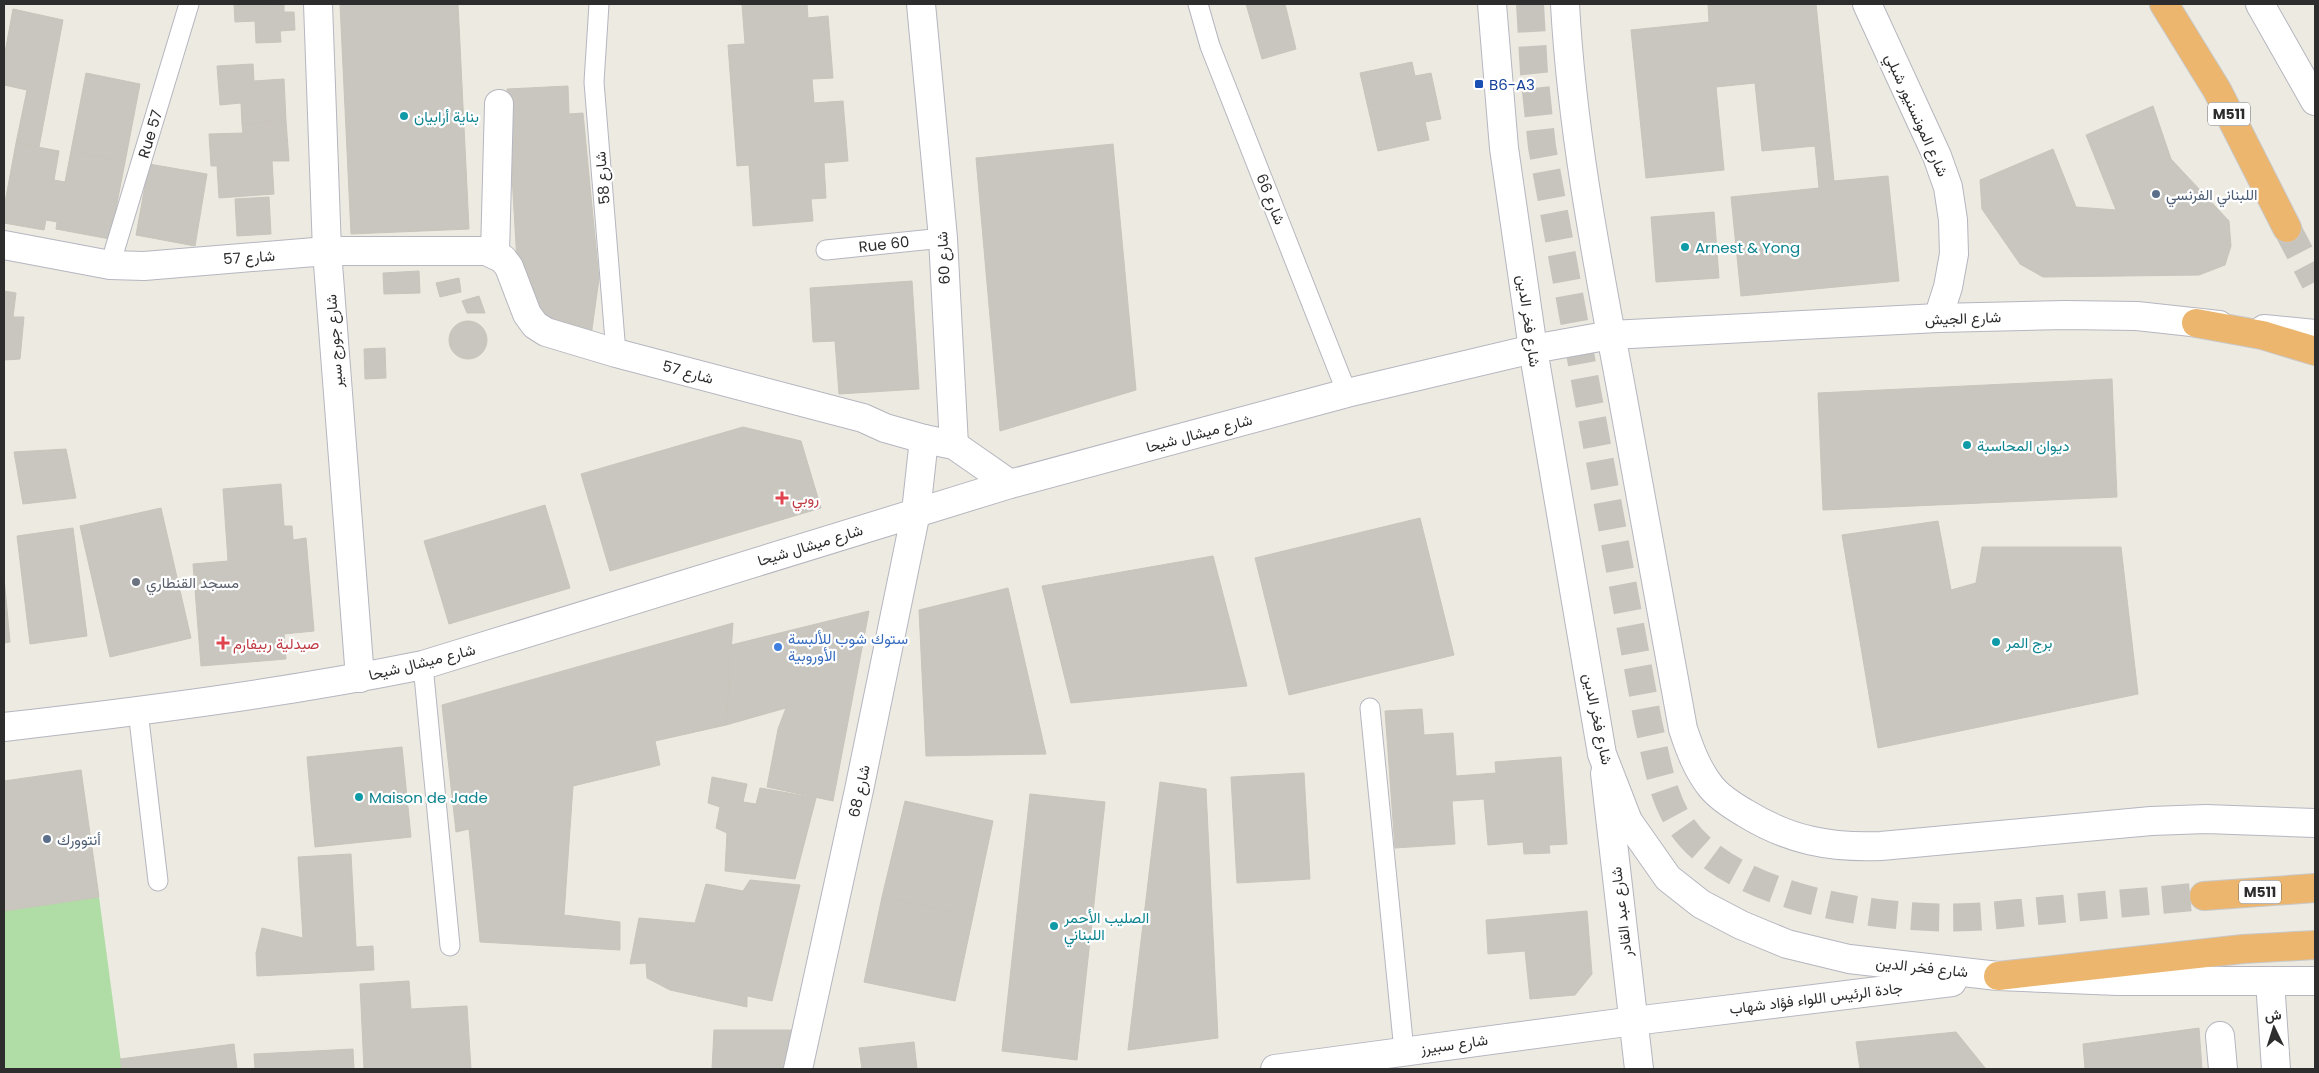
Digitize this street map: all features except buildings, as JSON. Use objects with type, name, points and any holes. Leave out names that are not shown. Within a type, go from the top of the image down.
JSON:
[{"type":"highway","name":"M511","points":[[2164,4],[2217,90],[2287,228]]},
{"type":"highway","points":[[2196,323],[2262,335],[2315,351]]},
{"type":"highway","name":"M511","points":[[2204,896],[2315,888]]},
{"type":"highway","points":[[1998,976],[2243,949],[2315,945]]},
{"type":"main road","name":"شارع جورج سير","points":[[318,4],[327,251],[360,678]]},
{"type":"main road","name":"شارع 60","points":[[921,4],[942,238],[954,445]]},
{"type":"main road","name":"شارع فخر الدين","points":[[1492,4],[1504,148],[1532,348],[1602,754],[1628,821],[1668,878],[1701,904],[1741,925],[1787,944],[1849,959],[1998,976],[2118,981],[2315,981]]},
{"type":"main road","points":[[1565,4],[1568,65],[1577,135],[1611,335],[1683,729],[1698,768],[1712,789],[1728,803],[1773,829],[1797,839],[1852,847],[1881,846],[2151,821],[2206,819],[2315,823]]},
{"type":"main road","name":"شارع المونسنيور شبلي","points":[[1867,4],[1937,156],[1948,187],[1953,220],[1954,254],[1948,287],[1938,318]]},
{"type":"main road","points":[[2260,4],[2315,101]]},
{"type":"main road","points":[[495,253],[499,104]]},
{"type":"main road","name":"شارع 57","points":[[4,245],[110,265],[144,266],[327,251],[476,250],[495,253],[509,267],[521,303],[535,325],[558,337],[840,411],[924,440],[954,445]]},
{"type":"main road","name":"شارع الجيش","points":[[1611,335],[1938,318],[2110,316],[2315,334]]},
{"type":"main road","name":"شارع ميشال شيحا","points":[[4,727],[138,711],[360,678],[423,665],[1010,484],[1347,393],[1532,348],[1611,335]]},
{"type":"main road","points":[[916,512],[924,440]]},
{"type":"main road","points":[[954,445],[1010,484]]},
{"type":"main road","name":"شارع 68","points":[[798,1069],[860,790],[916,512]]},
{"type":"main road","name":"شارع عبد القادر","points":[[1602,754],[1639,1069]]},
{"type":"main road","name":"جادة الرئيس اللواء فؤاد شهاب","points":[[1634,1021],[1998,976]]},
{"type":"main road","points":[[2270,981],[2276,1069]]},
{"type":"main road","name":"شارع سبيرز","points":[[1275,1069],[1634,1021]]},
{"type":"main road","points":[[2220,1036],[2223,1069]]},
{"type":"lane","name":"Rue 57","points":[[110,265],[189,4]]},
{"type":"lane","name":"شارع 58","points":[[599,4],[594,82],[616,353]]},
{"type":"lane","name":"شارع 66","points":[[1198,4],[1210,46],[1347,393]]},
{"type":"lane","name":"Rue 60","points":[[826,250],[942,238]]},
{"type":"lane","points":[[423,665],[450,946]]},
{"type":"lane","points":[[1370,708],[1404,1051]]},
{"type":"lane","points":[[138,711],[158,881]]},
{"type":"green space","points":[[99,897],[122,1069],[4,1069],[4,911]]},
{"type":"tunnel","points":[[1530,4],[1534,73],[1542,147],[1648,722],[1664,788],[1681,825],[1705,851],[1736,872],[1773,889],[1813,901],[1855,910],[1897,915],[1971,917],[2204,896]]},
{"type":"tunnel","points":[[2287,228],[2315,282]]},
{"type":"place","name":"B6-A3","points":[[1479,84]]},
{"type":"place","name":"بناية أرابيان","points":[[404,116]]},
{"type":"place","name":"اللبناني الفرنسي","points":[[2156,194]]},
{"type":"place","name":"Arnest & Yong","points":[[1685,247]]},
{"type":"place","name":"ديوان المحاسبة","points":[[1967,445]]},
{"type":"place","name":"روبي","points":[[782,498]]},
{"type":"place","name":"مسجد القنطاري","points":[[136,582]]},
{"type":"place","name":"برج المر","points":[[1996,642]]},
{"type":"place","name":"صيدلية ربيفارم","points":[[223,643]]},
{"type":"place","name":"ستوك شوب للألبسة الأوروبية","points":[[778,647]]},
{"type":"place","name":"Maison de Jade","points":[[359,797]]},
{"type":"place","name":"أنتوورك","points":[[47,839]]},
{"type":"place","name":"الصليب الأحمر اللبناني","points":[[1054,926]]}]
